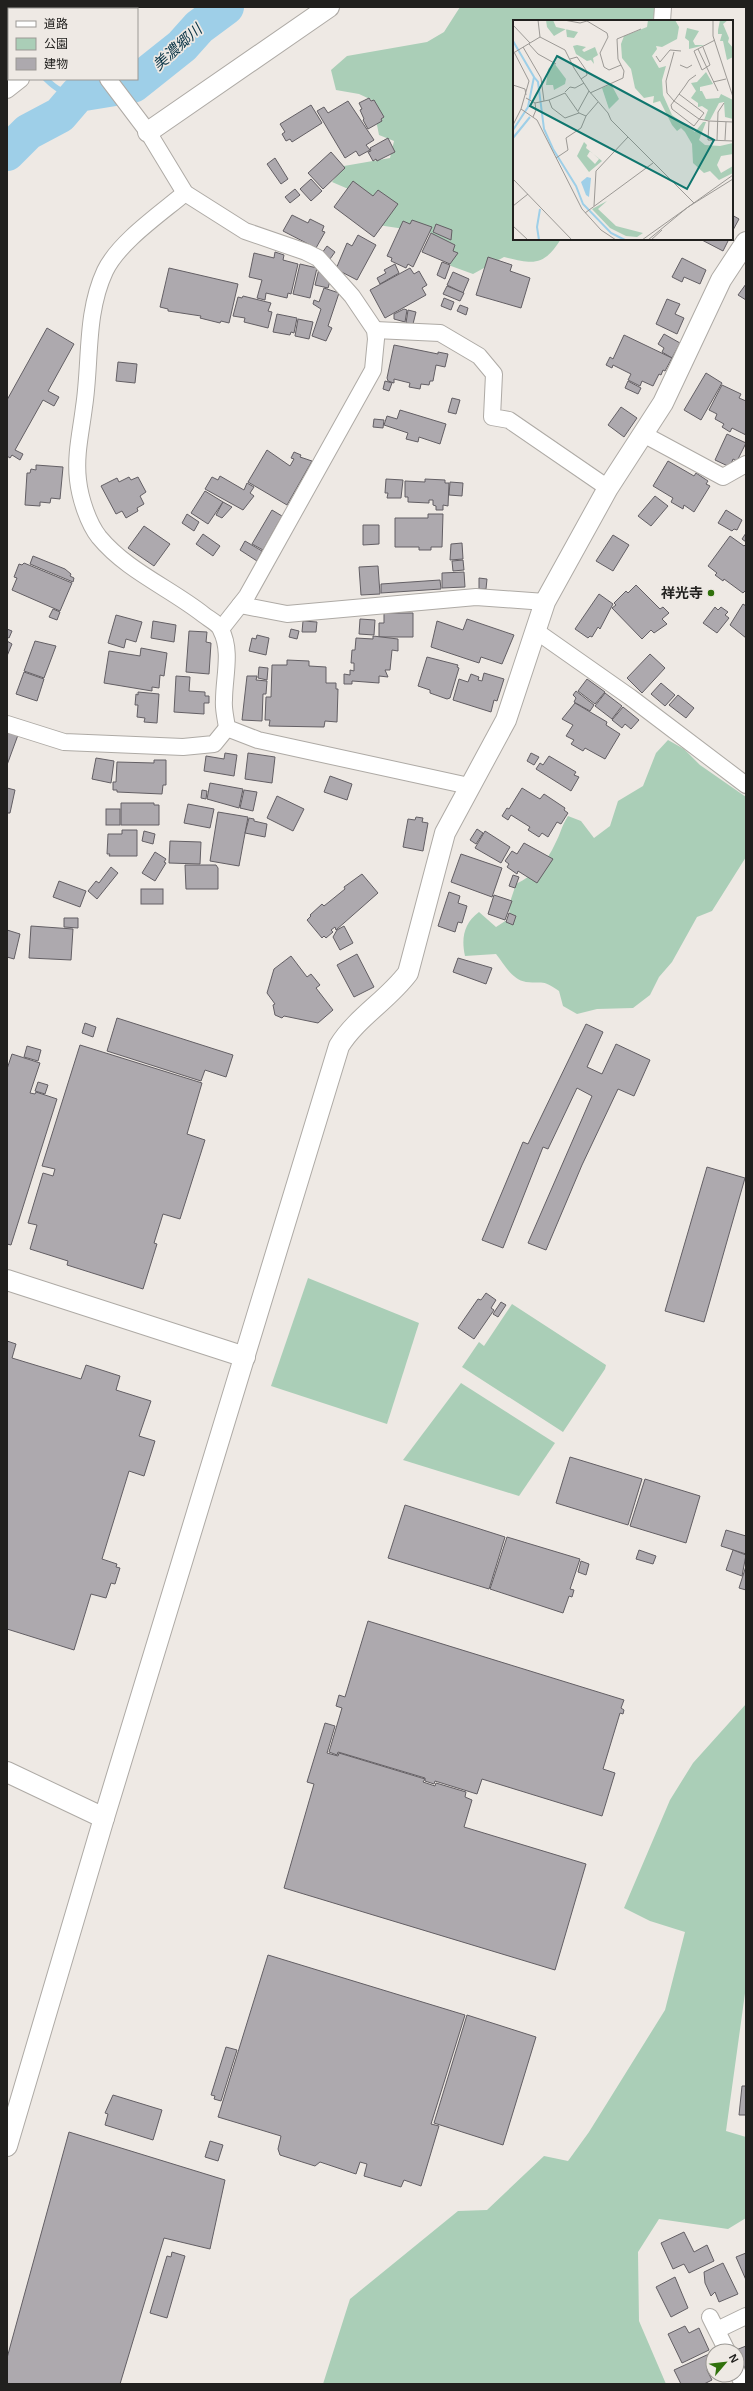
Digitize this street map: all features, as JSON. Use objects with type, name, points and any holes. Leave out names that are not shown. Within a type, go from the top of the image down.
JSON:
[{"type":"street","points":[[148,132],[329,7]]},
{"type":"street","points":[[662,20],[663,7]]},
{"type":"street","points":[[7,90],[20,80]]},
{"type":"street","points":[[109,80],[148,132],[185,193],[245,231],[318,258],[352,296],[375,330],[376,339],[373,370],[247,596],[221,629]]},
{"type":"street","points":[[7,724],[64,742],[182,747],[214,744],[227,728],[223,701],[227,655],[221,629],[181,597],[142,574],[114,553],[98,536],[85,510],[78,481],[77,447],[84,408],[90,332],[96,299],[106,270],[126,244],[185,193]]},
{"type":"street","points":[[7,2146],[104,1818],[339,1046],[356,1024],[396,989],[408,973],[446,834],[469,786],[506,720],[545,602],[608,488],[663,403],[684,362],[721,280],[737,253],[746,242]]},
{"type":"street","points":[[375,330],[440,333],[479,356],[494,374],[492,417],[509,420],[608,488]]},
{"type":"street","points":[[643,434],[723,478],[746,464]]},
{"type":"street","points":[[240,605],[287,614],[476,597],[545,602]]},
{"type":"street","points":[[536,631],[630,697],[746,785]]},
{"type":"street","points":[[227,728],[258,740],[469,786]]},
{"type":"street","points":[[7,1280],[245,1357]]},
{"type":"street","points":[[7,1772],[104,1818]]},
{"type":"street","points":[[723,2343],[713,2324],[746,2316]]},
{"type":"green space","points":[[460,7],[655,7],[653,20],[513,20],[513,240],[560,240],[549,255],[543,259],[530,262],[504,257],[473,274],[451,266],[431,233],[378,225],[360,194],[332,182],[344,166],[390,158],[394,141],[379,135],[372,100],[359,94],[336,90],[331,70],[347,56],[427,42],[444,32]]},
{"type":"green space","points":[[668,740],[684,749],[700,765],[746,797],[746,857],[712,911],[697,917],[672,962],[659,977],[650,995],[633,1008],[597,1009],[577,1014],[563,1006],[559,991],[546,983],[521,981],[512,975],[496,954],[465,956],[463,943],[465,931],[474,916],[479,912],[496,927],[510,918],[509,905],[516,884],[534,872],[548,857],[568,816],[581,821],[594,838],[610,826],[618,801],[643,786],[656,753]]},
{"type":"green space","points":[[308,1278],[419,1323],[387,1424],[271,1386]]},
{"type":"green space","points":[[512,1304],[606,1365],[605,1369],[563,1432],[462,1367],[479,1342],[484,1346]]},
{"type":"green space","points":[[461,1383],[555,1443],[519,1496],[403,1460]]},
{"type":"green space","points":[[746,1704],[746,1986],[726,2131],[746,2137],[746,2218],[728,2229],[659,2219],[638,2252],[639,2321],[666,2384],[323,2384],[350,2299],[458,2211],[487,2210],[544,2156],[568,2161],[589,2132],[665,2010],[685,1932],[650,1921],[624,1908],[670,1800],[693,1763]]},
{"type":"building","points":[[369,98],[371,101],[374,100],[384,117],[381,119],[382,121],[368,129],[363,120],[364,119],[360,110],[362,109],[359,103]]},
{"type":"building","points":[[348,101],[374,140],[366,145],[370,150],[359,156],[356,151],[345,158],[317,111],[324,107],[328,113]]},
{"type":"building","points":[[311,105],[322,123],[292,142],[290,139],[286,141],[282,134],[285,132],[280,124]]},
{"type":"building","points":[[388,138],[395,152],[377,161],[376,159],[373,161],[368,152],[371,151],[370,148]]},
{"type":"building","points":[[331,152],[345,168],[323,189],[308,173]]},
{"type":"building","points":[[275,158],[288,179],[281,184],[267,164]]},
{"type":"building","points":[[311,179],[322,191],[311,201],[300,189]]},
{"type":"building","points":[[353,181],[373,196],[378,190],[398,204],[374,237],[334,207]]},
{"type":"building","points":[[295,189],[300,195],[290,203],[285,197]]},
{"type":"building","points":[[292,215],[308,223],[310,219],[324,226],[322,231],[325,232],[316,248],[283,231]]},
{"type":"building","points":[[733,216],[739,219],[733,230]]},
{"type":"building","points":[[412,220],[432,227],[413,267],[408,264],[406,268],[391,261],[392,258],[387,256],[403,221],[410,224]]},
{"type":"building","points":[[436,224],[452,230],[451,240],[433,232]]},
{"type":"building","points":[[431,233],[455,245],[453,251],[458,253],[450,264],[422,252]]},
{"type":"building","points":[[358,235],[376,245],[357,280],[336,269],[347,243],[352,246]]},
{"type":"building","points":[[702,240],[728,240],[723,251]]},
{"type":"building","points":[[327,246],[335,252],[330,259],[322,253]]},
{"type":"building","points":[[275,252],[284,255],[283,260],[298,264],[291,294],[288,293],[287,298],[266,293],[265,300],[257,298],[262,280],[249,277],[254,253],[274,258]]},
{"type":"building","points":[[488,257],[512,265],[510,271],[530,278],[521,308],[476,295]]},
{"type":"building","points":[[682,258],[706,270],[700,284],[684,277],[682,282],[672,277]]},
{"type":"building","points":[[442,262],[450,265],[445,279],[437,275]]},
{"type":"building","points":[[300,264],[317,268],[310,298],[293,294]]},
{"type":"building","points":[[395,264],[399,273],[380,284],[377,278],[386,273],[384,270]]},
{"type":"building","points":[[169,268],[238,284],[229,323],[221,321],[220,323],[200,318],[201,316],[168,311],[168,309],[160,307]]},
{"type":"building","points":[[410,268],[414,274],[419,271],[427,285],[422,288],[426,295],[385,318],[370,290]]},
{"type":"building","points":[[319,269],[330,281],[328,288],[315,285]]},
{"type":"building","points":[[453,272],[469,279],[463,293],[447,285]]},
{"type":"building","points":[[746,284],[746,300],[738,295]]},
{"type":"building","points":[[447,286],[464,293],[460,301],[443,294]]},
{"type":"building","points":[[324,288],[339,293],[328,326],[332,328],[326,341],[312,336],[321,309],[313,304],[314,300],[319,302]]},
{"type":"building","points":[[243,296],[271,303],[268,311],[272,312],[268,328],[244,322],[245,318],[233,316],[238,297],[242,298]]},
{"type":"building","points":[[444,298],[454,302],[451,310],[441,306]]},
{"type":"building","points":[[667,299],[680,304],[675,314],[684,318],[677,334],[656,324]]},
{"type":"building","points":[[460,305],[468,308],[466,315],[457,311]]},
{"type":"building","points":[[404,309],[407,310],[405,322],[394,319],[394,314]]},
{"type":"building","points":[[408,310],[416,312],[413,324],[406,323]]},
{"type":"building","points":[[277,314],[297,318],[294,333],[291,332],[290,335],[273,332]]},
{"type":"building","points":[[298,319],[313,322],[309,339],[295,336]]},
{"type":"building","points":[[47,328],[74,344],[48,391],[59,397],[54,406],[43,400],[15,450],[23,454],[20,460],[12,455],[10,458],[7,456],[7,400]]},
{"type":"building","points":[[664,334],[680,343],[672,358],[662,352],[664,348],[658,344]]},
{"type":"building","points":[[624,335],[672,358],[665,371],[663,370],[661,375],[659,374],[653,386],[642,381],[640,386],[628,380],[631,374],[613,365],[612,368],[606,365],[610,357],[613,359]]},
{"type":"building","points":[[394,345],[438,354],[438,352],[448,354],[445,367],[436,365],[433,381],[430,381],[429,385],[421,384],[420,389],[409,387],[410,383],[394,379],[394,383],[388,381],[387,378]]},
{"type":"building","points":[[118,362],[137,364],[135,383],[116,381]]},
{"type":"building","points":[[706,373],[722,383],[701,420],[684,410]]},
{"type":"building","points":[[385,381],[392,383],[389,391],[383,389]]},
{"type":"building","points":[[628,381],[641,388],[638,394],[625,388]]},
{"type":"building","points":[[722,385],[741,394],[739,398],[746,401],[746,435],[732,428],[730,432],[722,427],[724,424],[715,419],[717,414],[709,410]]},
{"type":"building","points":[[452,398],[460,400],[456,414],[448,412]]},
{"type":"building","points":[[621,407],[637,418],[624,437],[608,425]]},
{"type":"building","points":[[400,410],[446,424],[440,444],[419,437],[418,442],[406,439],[408,433],[384,425],[387,416],[397,419]]},
{"type":"building","points":[[374,419],[384,420],[383,428],[373,427]]},
{"type":"building","points":[[727,434],[746,443],[737,461],[733,459],[730,467],[715,460]]},
{"type":"building","points":[[267,450],[290,466],[294,459],[291,458],[294,452],[301,455],[300,457],[312,461],[287,505],[248,482]]},
{"type":"building","points":[[668,461],[694,476],[696,473],[708,481],[706,484],[710,486],[694,512],[684,505],[683,509],[671,502],[673,498],[653,486]]},
{"type":"building","points":[[36,465],[63,467],[60,499],[51,498],[50,503],[40,502],[40,506],[25,505],[27,473],[30,473],[31,469],[36,470]]},
{"type":"building","points":[[220,476],[244,490],[247,483],[254,487],[250,493],[254,496],[243,510],[205,489],[212,477],[218,480]]},
{"type":"building","points":[[129,477],[131,480],[138,477],[146,492],[140,496],[144,504],[137,508],[138,511],[126,518],[122,511],[116,514],[101,486],[117,478],[119,482]]},
{"type":"building","points":[[386,479],[403,480],[401,498],[387,498],[388,493],[385,493]]},
{"type":"building","points":[[425,479],[445,480],[445,483],[449,483],[448,506],[443,505],[443,510],[436,510],[436,506],[433,505],[433,500],[429,500],[429,503],[408,502],[408,497],[405,497],[405,481],[425,482]]},
{"type":"building","points":[[450,482],[463,483],[462,496],[449,495]]},
{"type":"building","points":[[205,491],[223,502],[208,524],[191,513]]},
{"type":"building","points":[[655,496],[668,506],[651,526],[638,516]]},
{"type":"building","points":[[223,502],[232,507],[222,518],[216,515]]},
{"type":"building","points":[[272,510],[282,516],[263,550],[252,544]]},
{"type":"building","points":[[726,510],[742,520],[737,530],[734,529],[732,531],[718,523]]},
{"type":"building","points":[[187,514],[199,522],[194,531],[182,523]]},
{"type":"building","points":[[428,514],[443,514],[442,547],[431,547],[431,550],[419,550],[419,547],[395,547],[395,518],[428,518]]},
{"type":"building","points":[[363,525],[379,525],[379,544],[363,545]]},
{"type":"building","points":[[144,526],[170,544],[154,566],[128,548]]},
{"type":"building","points":[[746,533],[746,542],[742,539]]},
{"type":"building","points":[[203,534],[220,546],[213,556],[196,544]]},
{"type":"building","points":[[613,535],[629,545],[613,571],[596,561]]},
{"type":"building","points":[[730,536],[744,546],[746,544],[746,590],[743,593],[724,579],[723,581],[715,575],[717,573],[708,566]]},
{"type":"building","points":[[245,541],[262,551],[257,561],[240,550]]},
{"type":"building","points":[[462,543],[463,559],[450,560],[451,544]]},
{"type":"building","points":[[33,556],[65,569],[71,574],[70,576],[74,578],[73,582],[30,564]]},
{"type":"building","points":[[463,560],[464,570],[453,571],[452,561]]},
{"type":"building","points":[[24,563],[72,583],[60,611],[12,590],[17,578],[14,577],[19,564],[22,565]]},
{"type":"building","points":[[378,566],[380,594],[361,595],[359,567]]},
{"type":"building","points":[[464,572],[465,587],[442,588],[442,573]]},
{"type":"building","points":[[479,578],[487,579],[486,589],[479,589]]},
{"type":"building","points":[[440,580],[441,589],[381,593],[381,584]]},
{"type":"building","points":[[636,585],[660,609],[663,607],[669,613],[662,619],[667,624],[654,633],[651,630],[642,639],[612,608],[616,605],[614,603],[626,591],[628,593]]},
{"type":"building","points":[[599,594],[613,604],[600,629],[598,627],[592,637],[590,636],[588,638],[575,629]]},
{"type":"building","points":[[743,604],[746,606],[746,638],[730,625]]},
{"type":"building","points":[[715,607],[718,610],[721,607],[728,612],[725,615],[729,618],[717,633],[703,623]]},
{"type":"building","points":[[53,609],[60,612],[57,620],[49,617]]},
{"type":"building","points":[[384,613],[413,613],[413,637],[379,637],[379,623],[384,623]]},
{"type":"building","points":[[116,615],[142,622],[136,642],[126,639],[124,648],[108,643]]},
{"type":"building","points":[[360,619],[375,620],[374,635],[359,634]]},
{"type":"building","points":[[467,619],[514,635],[502,664],[481,657],[479,663],[431,647],[437,621],[463,630]]},
{"type":"building","points":[[153,621],[176,625],[174,642],[151,638]]},
{"type":"building","points":[[303,621],[317,622],[316,632],[302,632]]},
{"type":"building","points":[[7,629],[12,631],[9,638],[7,637]]},
{"type":"building","points":[[291,629],[299,631],[297,639],[289,637]]},
{"type":"building","points":[[189,631],[207,632],[206,642],[211,643],[209,674],[186,672]]},
{"type":"building","points":[[257,635],[269,638],[266,655],[249,651],[252,638],[256,639]]},
{"type":"building","points":[[373,636],[398,639],[398,651],[392,650],[390,670],[385,670],[388,677],[379,676],[379,683],[352,681],[352,684],[344,684],[344,674],[350,675],[350,670],[354,671],[354,663],[351,663],[352,650],[355,650],[356,638],[373,639]]},
{"type":"building","points":[[7,641],[12,644],[7,656]]},
{"type":"building","points":[[35,641],[56,646],[44,678],[24,671]]},
{"type":"building","points":[[141,648],[167,653],[164,676],[160,675],[159,688],[152,687],[152,691],[104,683],[109,651],[140,656]]},
{"type":"building","points":[[650,654],[665,668],[642,693],[627,678]]},
{"type":"building","points":[[427,657],[458,665],[457,667],[459,668],[450,698],[447,699],[430,693],[430,690],[418,686]]},
{"type":"building","points":[[287,660],[309,661],[309,666],[326,667],[326,683],[336,683],[336,689],[338,689],[337,722],[325,721],[324,727],[269,726],[270,720],[265,720],[266,697],[271,697],[272,665],[287,665]]},
{"type":"building","points":[[259,667],[268,668],[267,680],[258,678]]},
{"type":"building","points":[[24,672],[44,679],[37,701],[16,694]]},
{"type":"building","points":[[484,673],[504,679],[497,701],[494,700],[491,712],[453,700],[459,679],[468,682],[471,674],[479,677],[478,680],[482,681]]},
{"type":"building","points":[[176,676],[190,677],[189,691],[205,692],[205,696],[209,696],[209,703],[204,703],[204,714],[174,712]]},
{"type":"building","points":[[247,676],[257,676],[256,680],[267,681],[266,694],[263,694],[262,721],[242,720]]},
{"type":"building","points":[[587,679],[605,692],[595,704],[578,691]]},
{"type":"building","points":[[661,683],[675,695],[665,706],[651,694]]},
{"type":"building","points":[[576,691],[594,705],[590,711],[574,702],[576,698],[573,695]]},
{"type":"building","points":[[138,692],[159,694],[157,723],[144,722],[145,718],[137,717],[138,705],[135,705],[136,694],[138,695]]},
{"type":"building","points":[[605,693],[622,706],[612,719],[595,706]]},
{"type":"building","points":[[678,695],[694,708],[686,718],[669,705]]},
{"type":"building","points":[[575,703],[607,722],[606,725],[620,734],[605,759],[585,748],[583,751],[571,744],[574,740],[566,736],[573,725],[562,719]]},
{"type":"building","points":[[623,707],[639,720],[631,729],[625,724],[622,728],[612,720]]},
{"type":"building","points":[[7,731],[18,735],[7,765]]},
{"type":"building","points":[[225,753],[237,755],[234,776],[204,771],[206,756],[224,759]]},
{"type":"building","points":[[248,753],[275,757],[272,783],[245,779]]},
{"type":"building","points":[[531,753],[539,757],[534,765],[527,761]]},
{"type":"building","points":[[549,756],[576,772],[574,775],[579,777],[571,791],[536,769],[540,763],[543,765]]},
{"type":"building","points":[[96,758],[114,761],[111,783],[92,779]]},
{"type":"building","points":[[154,760],[166,760],[166,785],[163,785],[162,794],[117,792],[117,790],[113,790],[113,782],[116,782],[117,762],[154,763]]},
{"type":"building","points":[[330,776],[352,784],[347,800],[324,792]]},
{"type":"building","points":[[210,783],[243,789],[239,808],[207,799]]},
{"type":"building","points":[[7,788],[15,790],[10,813],[7,813]]},
{"type":"building","points":[[522,788],[540,799],[544,794],[565,808],[564,810],[568,813],[561,824],[557,822],[548,837],[542,833],[539,837],[528,830],[530,827],[511,815],[508,820],[502,816],[507,808],[509,809]]},
{"type":"building","points":[[202,790],[207,791],[206,799],[201,798]]},
{"type":"building","points":[[244,790],[257,792],[253,811],[240,808]]},
{"type":"building","points":[[277,796],[304,809],[293,831],[267,818]]},
{"type":"building","points":[[121,803],[154,803],[154,805],[159,805],[159,825],[121,825]]},
{"type":"building","points":[[188,804],[214,809],[210,828],[184,823]]},
{"type":"building","points":[[106,809],[120,809],[120,825],[106,825]]},
{"type":"building","points":[[218,812],[248,817],[239,866],[210,861]]},
{"type":"building","points":[[416,817],[423,818],[422,822],[428,823],[423,851],[403,847],[408,819],[415,820]]},
{"type":"building","points":[[249,818],[254,819],[254,821],[267,824],[265,837],[245,833]]},
{"type":"building","points":[[477,829],[483,833],[476,844],[470,840]]},
{"type":"building","points":[[122,830],[137,830],[137,856],[109,856],[110,854],[107,854],[108,834],[122,834]]},
{"type":"building","points":[[144,831],[155,834],[153,844],[142,841]]},
{"type":"building","points":[[485,831],[510,847],[501,863],[475,848]]},
{"type":"building","points":[[170,841],[201,842],[200,864],[169,863]]},
{"type":"building","points":[[524,843],[553,859],[537,883],[518,871],[517,874],[507,867],[509,864],[505,861],[512,851],[517,854]]},
{"type":"building","points":[[155,852],[166,859],[164,862],[166,863],[155,881],[142,873]]},
{"type":"building","points":[[461,854],[502,868],[492,897],[451,882]]},
{"type":"building","points":[[185,865],[216,865],[218,868],[218,889],[186,889]]},
{"type":"building","points":[[111,867],[118,873],[97,899],[88,891],[96,881],[99,883]]},
{"type":"building","points":[[362,874],[378,893],[336,930],[335,927],[331,930],[333,932],[326,938],[324,936],[322,938],[307,920],[311,916],[310,915],[322,904],[324,906],[345,889],[344,887]]},
{"type":"building","points":[[513,875],[519,877],[515,888],[509,886]]},
{"type":"building","points":[[59,881],[86,891],[80,907],[53,897]]},
{"type":"building","points":[[141,889],[163,889],[163,904],[141,904]]},
{"type":"building","points":[[449,892],[460,896],[458,903],[467,906],[462,923],[458,922],[455,932],[438,926]]},
{"type":"building","points":[[494,895],[512,901],[505,920],[488,914]]},
{"type":"building","points":[[509,913],[516,916],[513,925],[506,922]]},
{"type":"building","points":[[64,918],[78,918],[78,928],[64,927]]},
{"type":"building","points":[[31,926],[73,929],[71,960],[29,958]]},
{"type":"building","points":[[344,926],[353,943],[340,950],[333,937],[337,930]]},
{"type":"building","points":[[7,930],[20,934],[14,959],[7,957]]},
{"type":"building","points":[[357,954],[374,987],[354,997],[337,965]]},
{"type":"building","points":[[291,956],[307,977],[311,974],[320,985],[316,988],[333,1010],[318,1023],[284,1016],[282,1018],[275,1015],[273,1005],[275,1004],[267,993],[274,969]]},
{"type":"building","points":[[458,958],[492,968],[486,984],[453,972]]},
{"type":"building","points":[[117,1018],[233,1055],[226,1077],[205,1070],[201,1081],[107,1051]]},
{"type":"building","points":[[85,1023],[96,1027],[93,1037],[82,1033]]},
{"type":"building","points":[[586,1024],[603,1032],[587,1067],[602,1074],[616,1044],[650,1060],[634,1096],[618,1089],[582,1165],[546,1250],[528,1243],[592,1096],[577,1088],[548,1149],[543,1147],[503,1248],[482,1240],[523,1142],[528,1144]]},
{"type":"building","points":[[80,1045],[202,1083],[187,1134],[205,1140],[180,1219],[163,1214],[154,1243],[157,1244],[143,1289],[67,1265],[68,1261],[30,1249],[37,1225],[28,1223],[43,1173],[53,1176],[55,1169],[42,1166]]},
{"type":"building","points":[[27,1046],[41,1050],[38,1061],[24,1057]]},
{"type":"building","points":[[12,1054],[40,1063],[30,1093],[35,1094],[36,1092],[57,1099],[11,1245],[7,1244],[7,1069]]},
{"type":"building","points":[[38,1082],[48,1085],[45,1094],[35,1091]]},
{"type":"building","points":[[707,1167],[745,1178],[704,1322],[665,1311]]},
{"type":"building","points":[[486,1293],[496,1300],[491,1308],[494,1310],[474,1339],[458,1328],[478,1299],[481,1300]]},
{"type":"building","points":[[501,1302],[506,1305],[498,1317],[493,1314]]},
{"type":"building","points":[[7,1341],[16,1344],[12,1358],[81,1379],[86,1365],[120,1376],[116,1390],[151,1401],[139,1436],[155,1441],[144,1476],[129,1471],[102,1559],[117,1564],[116,1567],[120,1568],[115,1584],[111,1583],[106,1598],[91,1594],[74,1650],[7,1629]]},
{"type":"building","points":[[570,1457],[642,1479],[628,1525],[556,1503]]},
{"type":"building","points":[[645,1479],[700,1496],[686,1543],[630,1526]]},
{"type":"building","points":[[405,1505],[505,1537],[489,1589],[388,1558]]},
{"type":"building","points":[[726,1530],[746,1536],[746,1554],[721,1546]]},
{"type":"building","points":[[507,1537],[580,1559],[570,1589],[574,1590],[572,1597],[569,1596],[563,1613],[490,1589]]},
{"type":"building","points":[[639,1550],[656,1556],[653,1564],[636,1559]]},
{"type":"building","points":[[733,1550],[746,1555],[742,1576],[726,1570]]},
{"type":"building","points":[[581,1561],[589,1564],[586,1575],[578,1572]]},
{"type":"building","points":[[746,1566],[746,1590],[739,1588]]},
{"type":"building","points":[[368,1621],[624,1700],[621,1708],[624,1710],[623,1714],[620,1713],[603,1769],[615,1773],[602,1816],[482,1779],[477,1794],[435,1781],[434,1784],[425,1781],[425,1778],[338,1752],[337,1755],[329,1752],[342,1708],[336,1706],[339,1695],[345,1697]]},
{"type":"building","points":[[325,1723],[335,1726],[327,1753],[338,1756],[339,1753],[425,1779],[423,1782],[435,1786],[436,1783],[466,1792],[465,1797],[472,1800],[464,1827],[586,1864],[555,1970],[284,1888],[314,1784],[307,1782]]},
{"type":"building","points":[[268,1955],[465,2015],[431,2124],[439,2126],[421,2186],[404,2180],[401,2187],[364,2176],[367,2164],[360,2162],[356,2174],[320,2162],[315,2166],[280,2155],[278,2149],[281,2136],[218,2117]]},
{"type":"building","points":[[467,2015],[536,2037],[503,2145],[434,2123]]},
{"type":"building","points":[[226,2047],[237,2050],[221,2101],[214,2099],[215,2096],[211,2095]]},
{"type":"building","points":[[742,2086],[746,2086],[746,2115],[739,2115]]},
{"type":"building","points":[[113,2095],[162,2110],[153,2140],[105,2125],[108,2114],[105,2113]]},
{"type":"building","points":[[69,2132],[225,2180],[210,2249],[164,2238],[120,2384],[7,2384],[7,2358]]},
{"type":"building","points":[[210,2141],[223,2145],[218,2161],[205,2157]]},
{"type":"building","points":[[684,2232],[694,2252],[707,2245],[714,2261],[689,2273],[684,2264],[673,2269],[661,2243]]},
{"type":"building","points":[[172,2252],[185,2256],[167,2318],[150,2313],[167,2256],[171,2257]]},
{"type":"building","points":[[746,2253],[746,2280],[736,2257]]},
{"type":"building","points":[[723,2263],[738,2294],[719,2302],[715,2292],[711,2296],[705,2283],[704,2272]]},
{"type":"building","points":[[675,2277],[688,2308],[671,2317],[656,2287]]},
{"type":"building","points":[[685,2326],[689,2333],[699,2328],[706,2343],[705,2352],[682,2363],[668,2334]]},
{"type":"building","points":[[746,2346],[746,2371],[745,2369]]},
{"type":"building","points":[[705,2356],[706,2383],[681,2384],[674,2370]]},
{"type":"waterway","name":"美濃郷川","points":[[7,153],[28,132],[60,115],[78,94],[133,85],[182,46],[199,27],[226,7]]},
{"type":"waterway","points":[[47,80],[60,90],[78,94]]},
{"type":"place","name":"祥光寺","points":[[711,593]]}]
